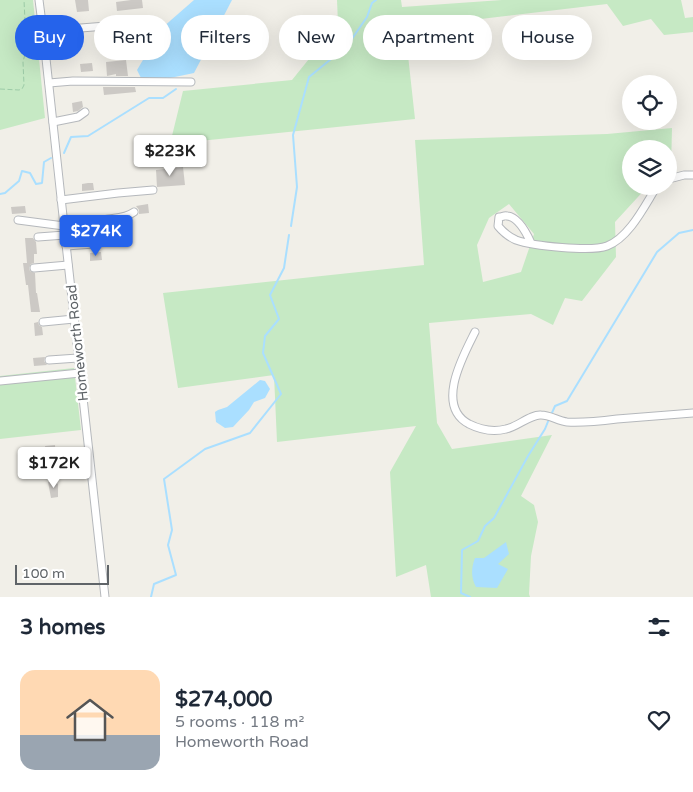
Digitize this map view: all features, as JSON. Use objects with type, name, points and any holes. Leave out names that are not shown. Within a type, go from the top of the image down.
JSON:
[{"type":"street","name":"Homeworth Road","points":[[38,0],[40,15]]},
{"type":"street","name":"Homeworth Road","points":[[46,60],[105,597]]},
{"type":"street","points":[[49,83],[73,81],[191,82]]},
{"type":"street","points":[[53,122],[78,117],[85,112]]},
{"type":"street","points":[[677,177],[693,175]]},
{"type":"street","points":[[61,200],[153,190]]},
{"type":"street","points":[[531,243],[525,231],[516,220],[508,216],[499,217],[498,226],[503,233],[516,240],[531,243],[583,249],[607,246],[618,240],[629,229],[651,195]]},
{"type":"street","points":[[18,220],[64,225],[96,222],[122,217],[134,212]]},
{"type":"street","points":[[66,246],[99,242],[100,237],[96,222]]},
{"type":"street","points":[[38,237],[65,235]]},
{"type":"street","points":[[34,268],[68,265]]},
{"type":"street","points":[[48,322],[74,320]]},
{"type":"street","points":[[475,332],[460,365],[452,395],[458,415],[478,429],[507,429],[539,415],[567,422],[591,422],[693,413]]},
{"type":"street","points":[[50,360],[78,358]]},
{"type":"street","points":[[0,381],[80,373]]},
{"type":"path","points":[[0,89],[19,90],[24,85],[23,62],[26,50],[24,0]]},
{"type":"green space","points":[[0,0],[33,0],[35,15],[15,15],[15,60],[39,60],[45,118],[0,130]]},
{"type":"green space","points":[[337,0],[401,0],[402,7],[502,0],[681,0],[685,18],[693,17],[693,32],[664,35],[651,19],[623,26],[607,4],[492,18],[492,15],[363,15],[363,60],[409,60],[415,119],[170,144],[183,91],[292,80],[308,60],[353,60],[353,15],[338,15]]},
{"type":"green space","points":[[672,130],[672,140],[622,140],[622,195],[640,195],[615,222],[616,257],[582,301],[565,298],[553,325],[531,314],[429,323],[437,423],[452,449],[552,435],[521,496],[534,505],[538,522],[531,556],[530,597],[431,597],[426,565],[396,577],[390,472],[416,426],[277,442],[274,375],[178,388],[163,293],[424,265],[415,140]],"holes":[[[509,204],[534,234],[521,272],[483,282],[477,245],[489,218]]]},
{"type":"green space","points":[[74,368],[81,430],[0,439],[0,376]]},
{"type":"water","points":[[194,0],[232,0],[224,15],[181,15],[181,60],[201,60],[194,73],[170,78],[141,78],[137,70],[143,60],[171,60],[171,20]]},
{"type":"water","points":[[260,380],[265,381],[270,389],[265,398],[254,402],[233,427],[225,428],[216,422],[215,412],[227,407]]},
{"type":"water","points":[[506,542],[509,554],[498,564],[508,569],[497,588],[476,587],[472,573],[475,558],[484,558]]},
{"type":"building","points":[[75,0],[88,0],[89,11],[77,12]]},
{"type":"building","points":[[142,0],[143,8],[117,11],[116,2]]},
{"type":"building","points":[[126,60],[128,76],[116,76],[116,74],[107,76],[106,62]]},
{"type":"building","points":[[92,63],[93,71],[81,72],[80,64]]},
{"type":"building","points":[[103,87],[135,87],[136,92],[104,95]]},
{"type":"building","points":[[82,101],[83,107],[73,112],[72,103]]},
{"type":"building","points":[[183,167],[185,185],[157,187],[156,170]]},
{"type":"building","points":[[93,183],[94,190],[82,191],[82,184]]},
{"type":"building","points":[[148,204],[149,213],[139,214],[136,206]]},
{"type":"building","points":[[25,206],[26,213],[12,214],[11,207]]},
{"type":"building","points":[[25,238],[33,238],[36,242],[37,254],[34,254],[34,263],[29,268],[30,271],[35,273],[36,293],[40,312],[31,312],[23,263],[27,263]]},
{"type":"building","points":[[101,252],[102,260],[90,261],[90,253]]},
{"type":"building","points":[[38,322],[42,327],[43,335],[35,336],[34,323]]},
{"type":"building","points":[[45,357],[44,361],[47,365],[34,366],[33,358]]},
{"type":"building","points":[[55,445],[56,461],[47,463],[45,446]]},
{"type":"building","points":[[48,482],[58,484],[58,497],[51,498]]},
{"type":"waterway","points":[[291,226],[297,187],[293,135],[309,77],[347,46],[367,17],[372,3],[376,0]]},
{"type":"waterway","points":[[64,153],[71,137],[88,136],[149,98],[163,98],[176,89]]},
{"type":"waterway","points":[[0,194],[5,193],[19,181],[22,171],[30,173],[36,184],[42,183],[44,162],[51,158]]},
{"type":"waterway","points":[[551,415],[555,406],[567,401],[657,252],[679,233],[693,230]]},
{"type":"waterway","points":[[151,597],[154,584],[176,575],[168,545],[172,530],[164,479],[205,449],[250,433],[281,394],[263,353],[265,336],[279,319],[270,295],[284,268],[289,235]]},
{"type":"waterway","points":[[470,597],[461,593],[462,550],[478,541],[485,526],[494,518],[549,419]]}]
